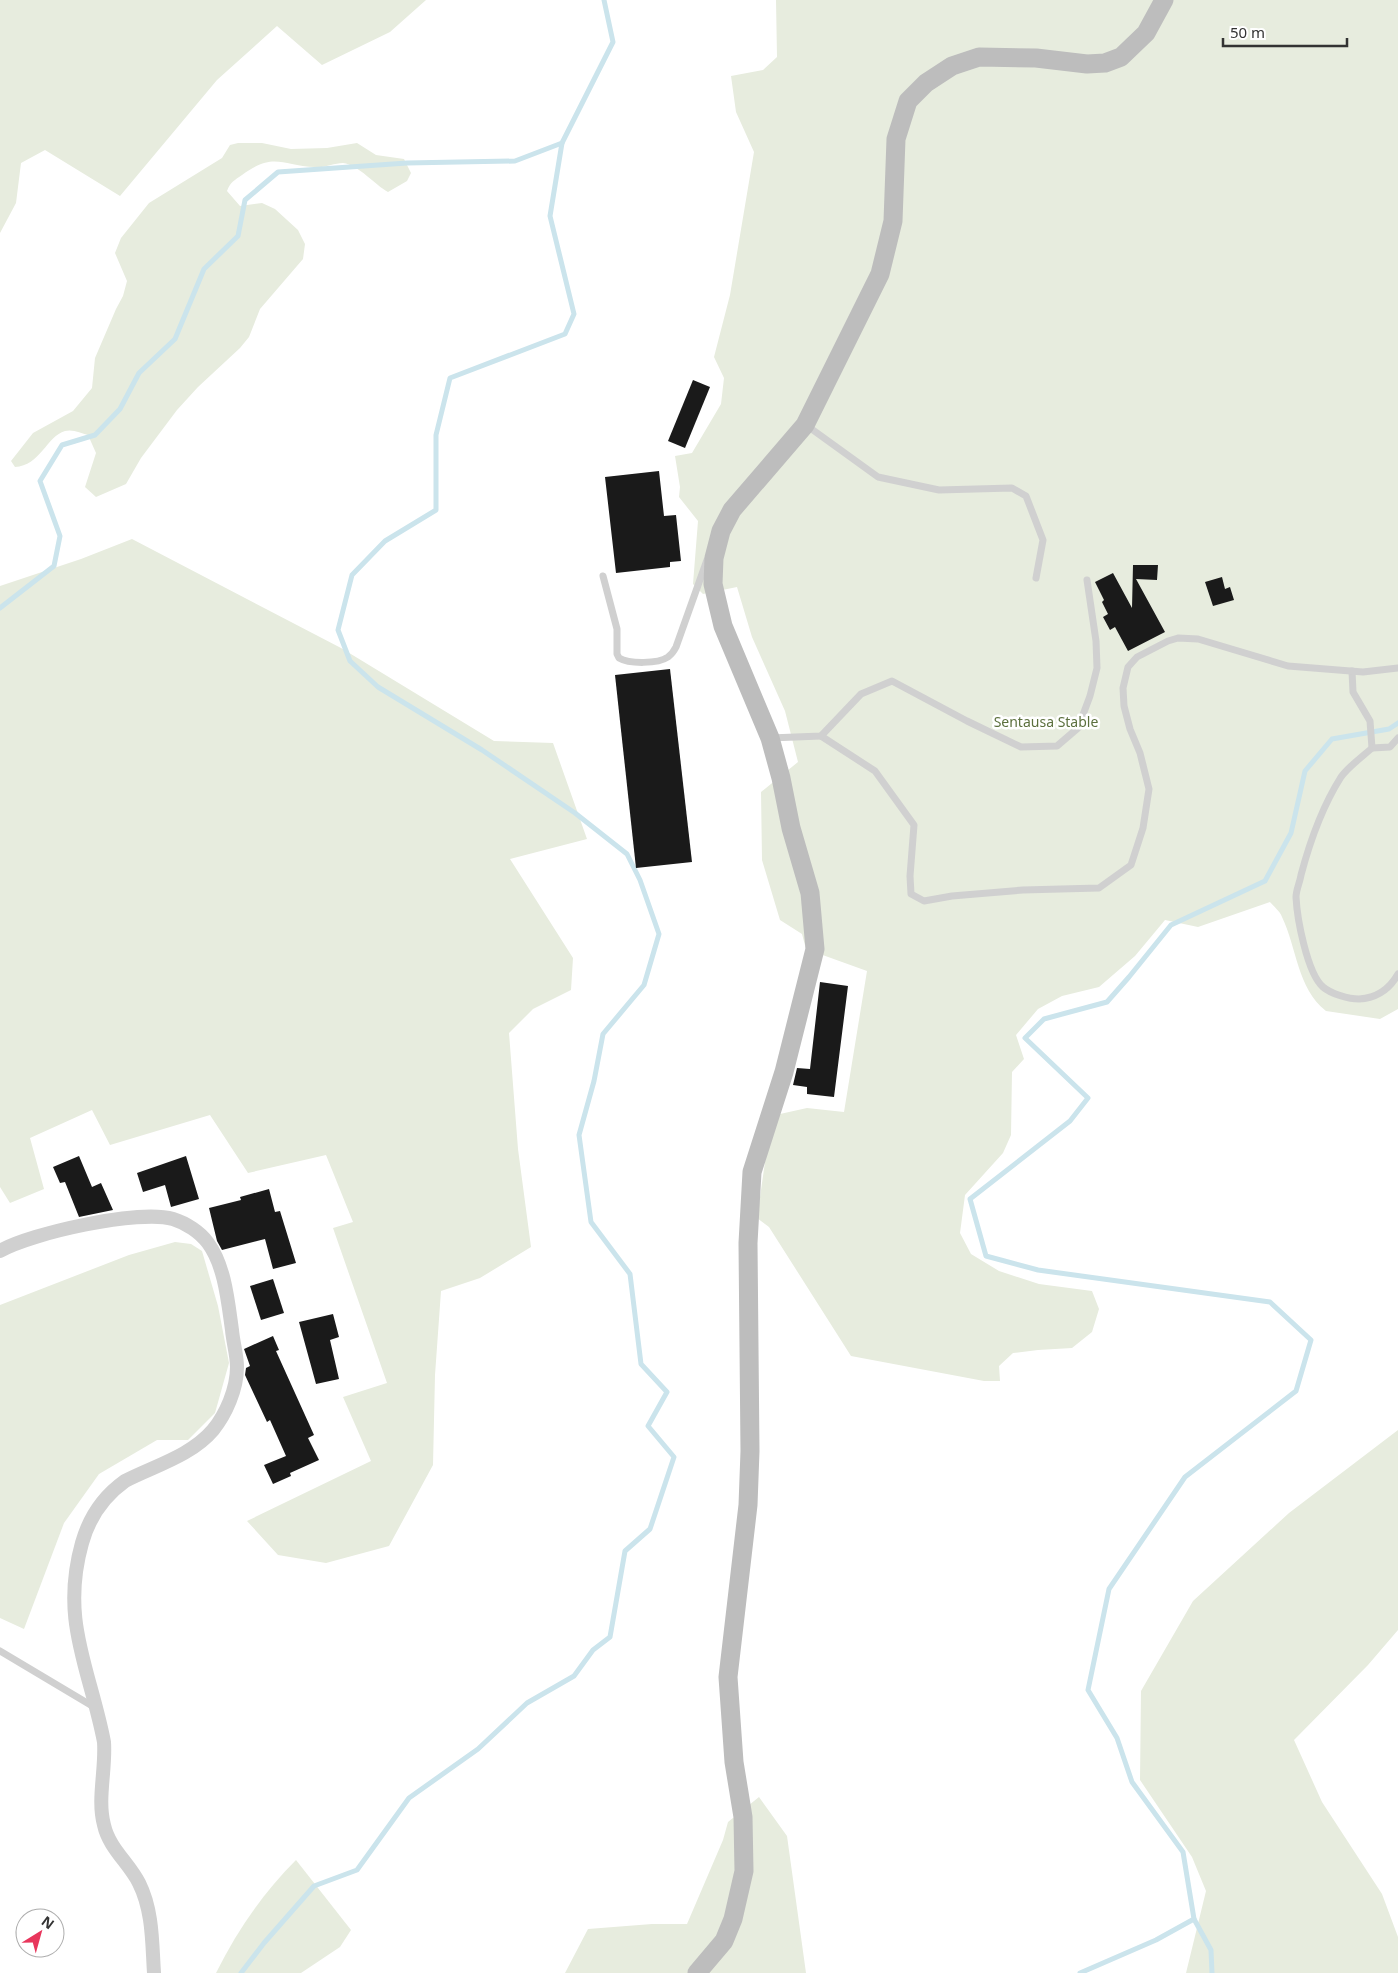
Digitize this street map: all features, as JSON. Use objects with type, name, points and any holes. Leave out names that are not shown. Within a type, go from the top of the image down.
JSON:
[{"type":"street","points":[[697,1973],[724,1941],[733,1919],[744,1871],[743,1816],[734,1762],[728,1677],[748,1505],[750,1451],[748,1243],[752,1172],[784,1072],[815,950],[810,893],[791,828],[770,738],[723,626],[713,584],[714,558],[721,531],[732,510],[805,425],[880,274],[893,221],[896,139],[908,101],[926,83],[952,66],[979,57],[1036,58],[1087,64],[1105,62],[1121,57],[1146,33],[1164,0]]},
{"type":"street","points":[[0,1251],[46,1234],[106,1220],[153,1217],[172,1219],[186,1224],[208,1243],[216,1258],[227,1296],[237,1367],[231,1396],[222,1416],[213,1430],[198,1445],[138,1474],[115,1488],[92,1517],[85,1534],[75,1573],[74,1615],[86,1675],[101,1727],[105,1758],[101,1814],[109,1840],[129,1867],[145,1898],[149,1916],[154,1973]]},
{"type":"lane","points":[[805,425],[878,477],[939,490],[1012,488],[1026,496],[1043,540],[1036,578]]},
{"type":"lane","points":[[603,576],[617,629],[617,654],[619,658],[633,662],[664,659],[676,647],[708,558],[717,546]]},
{"type":"lane","points":[[821,736],[861,694],[892,681],[967,721],[1021,746],[1057,746],[1078,728],[1090,696],[1097,668],[1096,641],[1087,580]]},
{"type":"lane","points":[[770,738],[821,736],[875,771],[914,825],[910,876],[911,894],[924,901],[952,896],[1023,890],[1099,888],[1131,865],[1143,828],[1149,789],[1140,753],[1130,729],[1124,706],[1123,688],[1128,667],[1137,657],[1168,640],[1187,637],[1288,666],[1363,672],[1398,668]]},
{"type":"lane","points":[[1352,670],[1353,692],[1370,720],[1371,744],[1342,776],[1325,807],[1310,842],[1296,896],[1304,946],[1313,971],[1323,987],[1354,999],[1372,998],[1385,991],[1398,974]]},
{"type":"lane","points":[[1371,744],[1390,747],[1398,738]]},
{"type":"lane","points":[[0,1651],[96,1708]]},
{"type":"green space","points":[[0,0],[426,0],[390,32],[322,65],[277,26],[217,80],[120,196],[45,150],[21,163],[16,203],[0,233]]},
{"type":"green space","name":"Sentausa Stable","points":[[776,0],[1398,0],[1398,1009],[1380,1019],[1326,1011],[1316,1002],[1309,991],[1281,915],[1270,902],[1198,927],[1165,920],[1135,956],[1099,987],[1062,996],[1038,1009],[1016,1035],[1024,1059],[1012,1072],[1011,1135],[1003,1153],[965,1195],[960,1233],[971,1254],[999,1271],[1039,1284],[1092,1291],[1099,1309],[1092,1332],[1072,1348],[1013,1353],[999,1366],[1000,1381],[984,1381],[851,1356],[769,1227],[757,1218],[766,1155],[780,1114],[807,1108],[844,1112],[867,971],[806,949],[802,934],[780,920],[762,860],[761,792],[798,762],[785,711],[752,637],[737,587],[703,594],[693,584],[698,521],[679,497],[680,487],[675,456],[692,453],[721,404],[724,378],[714,357],[730,295],[754,152],[736,112],[731,76],[763,70],[777,57]]},
{"type":"green space","points":[[262,143],[291,149],[327,148],[357,143],[376,155],[404,159],[411,173],[407,181],[388,192],[355,167],[343,163],[319,167],[278,162],[263,163],[235,180],[227,191],[240,206],[262,203],[275,209],[298,230],[305,244],[303,259],[260,309],[249,337],[177,410],[141,458],[126,484],[96,497],[85,487],[96,453],[88,435],[74,431],[65,431],[59,434],[31,462],[15,467],[11,461],[33,433],[73,411],[92,388],[95,358],[123,296],[127,281],[115,253],[121,238],[149,203],[222,158],[230,145]]},
{"type":"green space","points":[[132,539],[341,648],[494,741],[553,743],[587,839],[510,859],[573,958],[571,990],[533,1009],[509,1033],[518,1149],[531,1247],[480,1278],[441,1291],[435,1375],[433,1465],[389,1546],[326,1563],[278,1555],[247,1521],[371,1461],[343,1397],[387,1383],[333,1228],[353,1222],[326,1155],[248,1173],[210,1115],[110,1145],[92,1110],[30,1138],[44,1189],[10,1203],[0,1187],[0,586],[81,559]]},
{"type":"green space","points":[[175,1242],[191,1244],[202,1251],[218,1306],[229,1363],[215,1413],[188,1440],[157,1440],[99,1474],[64,1523],[24,1629],[0,1618],[0,1305],[129,1255]]},
{"type":"green space","points":[[1398,1430],[1398,1630],[1368,1665],[1294,1740],[1322,1802],[1382,1894],[1398,1937],[1398,1973],[1186,1973],[1206,1891],[1192,1857],[1140,1780],[1141,1691],[1193,1601],[1289,1513]]},
{"type":"green space","points":[[759,1797],[787,1836],[806,1973],[565,1973],[588,1929],[652,1924],[687,1924],[723,1840],[728,1822]]},
{"type":"green space","points":[[296,1860],[351,1930],[340,1947],[301,1973],[216,1973],[252,1913]]},
{"type":"building","points":[[693,380],[710,387],[685,448],[668,441]]},
{"type":"building","points":[[659,471],[664,516],[676,515],[681,561],[670,562],[670,567],[616,573],[605,477]]},
{"type":"building","points":[[1133,565],[1158,565],[1157,580],[1136,579],[1165,632],[1128,651],[1115,627],[1110,630],[1103,617],[1108,614],[1102,602],[1104,600],[1095,582],[1113,573],[1132,608]]},
{"type":"building","points":[[1222,577],[1225,589],[1230,587],[1234,600],[1213,606],[1205,582]]},
{"type":"building","points":[[670,669],[692,862],[636,868],[615,675]]},
{"type":"building","points":[[820,982],[848,986],[834,1097],[807,1094],[807,1087],[793,1085],[797,1068],[810,1069]]},
{"type":"building","points":[[79,1156],[92,1187],[101,1183],[113,1210],[79,1217],[65,1182],[60,1183],[53,1167]]},
{"type":"building","points":[[186,1156],[199,1199],[171,1207],[165,1185],[143,1192],[137,1173]]},
{"type":"building","points":[[269,1189],[275,1212],[280,1211],[296,1263],[273,1269],[265,1239],[222,1250],[217,1241],[209,1208],[241,1200],[240,1197]]},
{"type":"building","points":[[273,1279],[284,1313],[261,1320],[250,1286]]},
{"type":"building","points":[[333,1314],[339,1337],[330,1340],[339,1379],[316,1384],[299,1322]]},
{"type":"building","points":[[273,1336],[279,1350],[276,1351],[314,1435],[308,1438],[319,1460],[290,1473],[291,1476],[273,1484],[264,1465],[286,1456],[270,1420],[267,1422],[245,1375],[246,1368],[250,1366],[244,1349]]},
{"type":"waterway","points":[[241,1973],[264,1943],[314,1886],[357,1870],[409,1798],[478,1749],[527,1703],[574,1676],[593,1650],[610,1637],[625,1551],[650,1529],[674,1457],[648,1426],[667,1392],[641,1364],[630,1274],[591,1222],[579,1135],[594,1081],[603,1034],[644,985],[659,934],[640,880],[627,854],[575,813],[482,750],[378,687],[350,661],[338,630],[352,575],[385,541],[436,510],[436,435],[450,378],[565,334],[574,314],[550,216],[562,143],[613,42],[604,0]]},
{"type":"waterway","points":[[0,608],[54,566],[60,536],[40,481],[62,445],[95,435],[120,409],[139,373],[175,339],[204,269],[238,236],[245,200],[278,172],[407,163],[515,161],[562,143]]},
{"type":"waterway","points":[[1080,1973],[1156,1940],[1194,1919],[1183,1852],[1132,1782],[1117,1738],[1088,1690],[1109,1589],[1185,1477],[1296,1391],[1311,1340],[1270,1302],[1038,1270],[986,1256],[970,1199],[1070,1121],[1088,1098],[1025,1038],[1044,1019],[1107,1002],[1171,925],[1265,881],[1291,833],[1305,771],[1332,739],[1389,729],[1398,723]]},
{"type":"waterway","points":[[1194,1919],[1211,1950],[1212,1973]]}]
